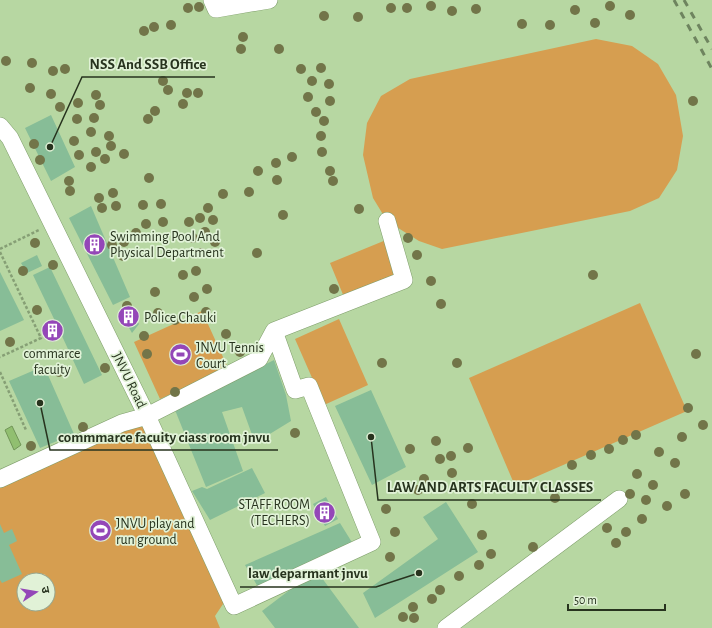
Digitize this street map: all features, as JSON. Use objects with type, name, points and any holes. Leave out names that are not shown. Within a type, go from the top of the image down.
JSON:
[{"type":"street","points":[[212,0],[216,9],[269,0]]},
{"type":"street","name":"JNVU Road","points":[[0,126],[10,138],[147,416],[234,606],[372,542],[310,386],[295,390],[274,331]]},
{"type":"street","points":[[0,479],[122,423],[147,416],[259,359],[274,331],[404,280],[387,221]]},
{"type":"street","points":[[446,628],[619,499]]},
{"type":"path","points":[[0,249],[52,224]]},
{"type":"path","points":[[0,252],[41,338],[0,357]]},
{"type":"path","points":[[0,372],[26,430]]},
{"type":"shaded area","points":[[596,39],[632,46],[658,64],[676,95],[683,136],[677,170],[659,198],[630,211],[442,249],[419,241],[387,221],[373,198],[363,155],[367,123],[381,96],[410,79]]},
{"type":"shaded area","points":[[386,240],[400,275],[344,297],[330,263]]},
{"type":"shaded area","points":[[640,303],[687,411],[515,486],[469,378]]},
{"type":"shaded area","name":"JNVU Tennis Court","points":[[202,311],[228,368],[160,399],[134,342]]},
{"type":"shaded area","points":[[339,319],[368,385],[324,405],[295,339]]},
{"type":"shaded area","name":"JNVU play and run ground","points":[[142,418],[229,595],[215,616],[220,628],[0,628],[0,482]]},
{"type":"shaded area","points":[[12,426],[21,445],[14,450],[5,430]]},
{"type":"building","points":[[51,115],[75,167],[51,181],[25,128]]},
{"type":"building","name":"Swimming Pool And Physical Department","points":[[91,206],[130,297],[113,305],[69,218]]},
{"type":"building","points":[[37,255],[42,266],[27,273],[21,263]]},
{"type":"building","points":[[50,267],[102,375],[84,384],[62,336],[53,340],[47,338],[45,334],[47,328],[56,323],[33,275]]},
{"type":"building","points":[[0,272],[24,320],[0,331]]},
{"type":"building","name":"Police Chauki","points":[[127,306],[139,324],[132,333],[119,310]]},
{"type":"building","points":[[274,360],[286,395],[291,421],[255,443],[242,407],[222,412],[243,471],[206,487],[175,410]]},
{"type":"building","points":[[44,366],[74,434],[40,448],[9,381]]},
{"type":"building","points":[[371,390],[406,467],[372,485],[335,406]]},
{"type":"building","points":[[252,468],[265,493],[210,520],[192,491],[202,487],[207,489]]},
{"type":"building","name":"STAFF ROOM (TECHERS)","points":[[326,497],[338,519],[325,526],[313,504]]},
{"type":"building","points":[[446,502],[478,552],[375,618],[363,593],[438,539],[423,517]]},
{"type":"building","points":[[340,523],[353,544],[258,587],[245,565]]},
{"type":"building","points":[[0,524],[4,533],[12,529],[17,541],[9,545],[21,572],[16,572],[16,577],[2,583],[0,580]]},
{"type":"building","points":[[316,570],[359,628],[275,628],[262,611]]},
{"type":"railway","points":[[674,0],[712,69]]},
{"type":"railway","points":[[684,0],[712,49]]},
{"type":"place","name":"NSS And SSB Office","points":[[50,147]]},
{"type":"place","name":"Swimming Pool And Physical Department","points":[[95,244]]},
{"type":"place","name":"Police Chauki","points":[[129,317]]},
{"type":"place","name":"commarce facuity","points":[[52,331]]},
{"type":"place","name":"JNVU Tennis Court","points":[[181,355]]},
{"type":"place","name":"commmarce facuity ciass room jnvu","points":[[40,403]]},
{"type":"place","name":"LAW AND ARTS FACULTY CLASSES","points":[[371,437]]},
{"type":"place","name":"STAFF ROOM (TECHERS)","points":[[325,512]]},
{"type":"place","name":"JNVU play and run ground","points":[[100,531]]},
{"type":"place","name":"law deparmant jnvu","points":[[419,573]]}]
